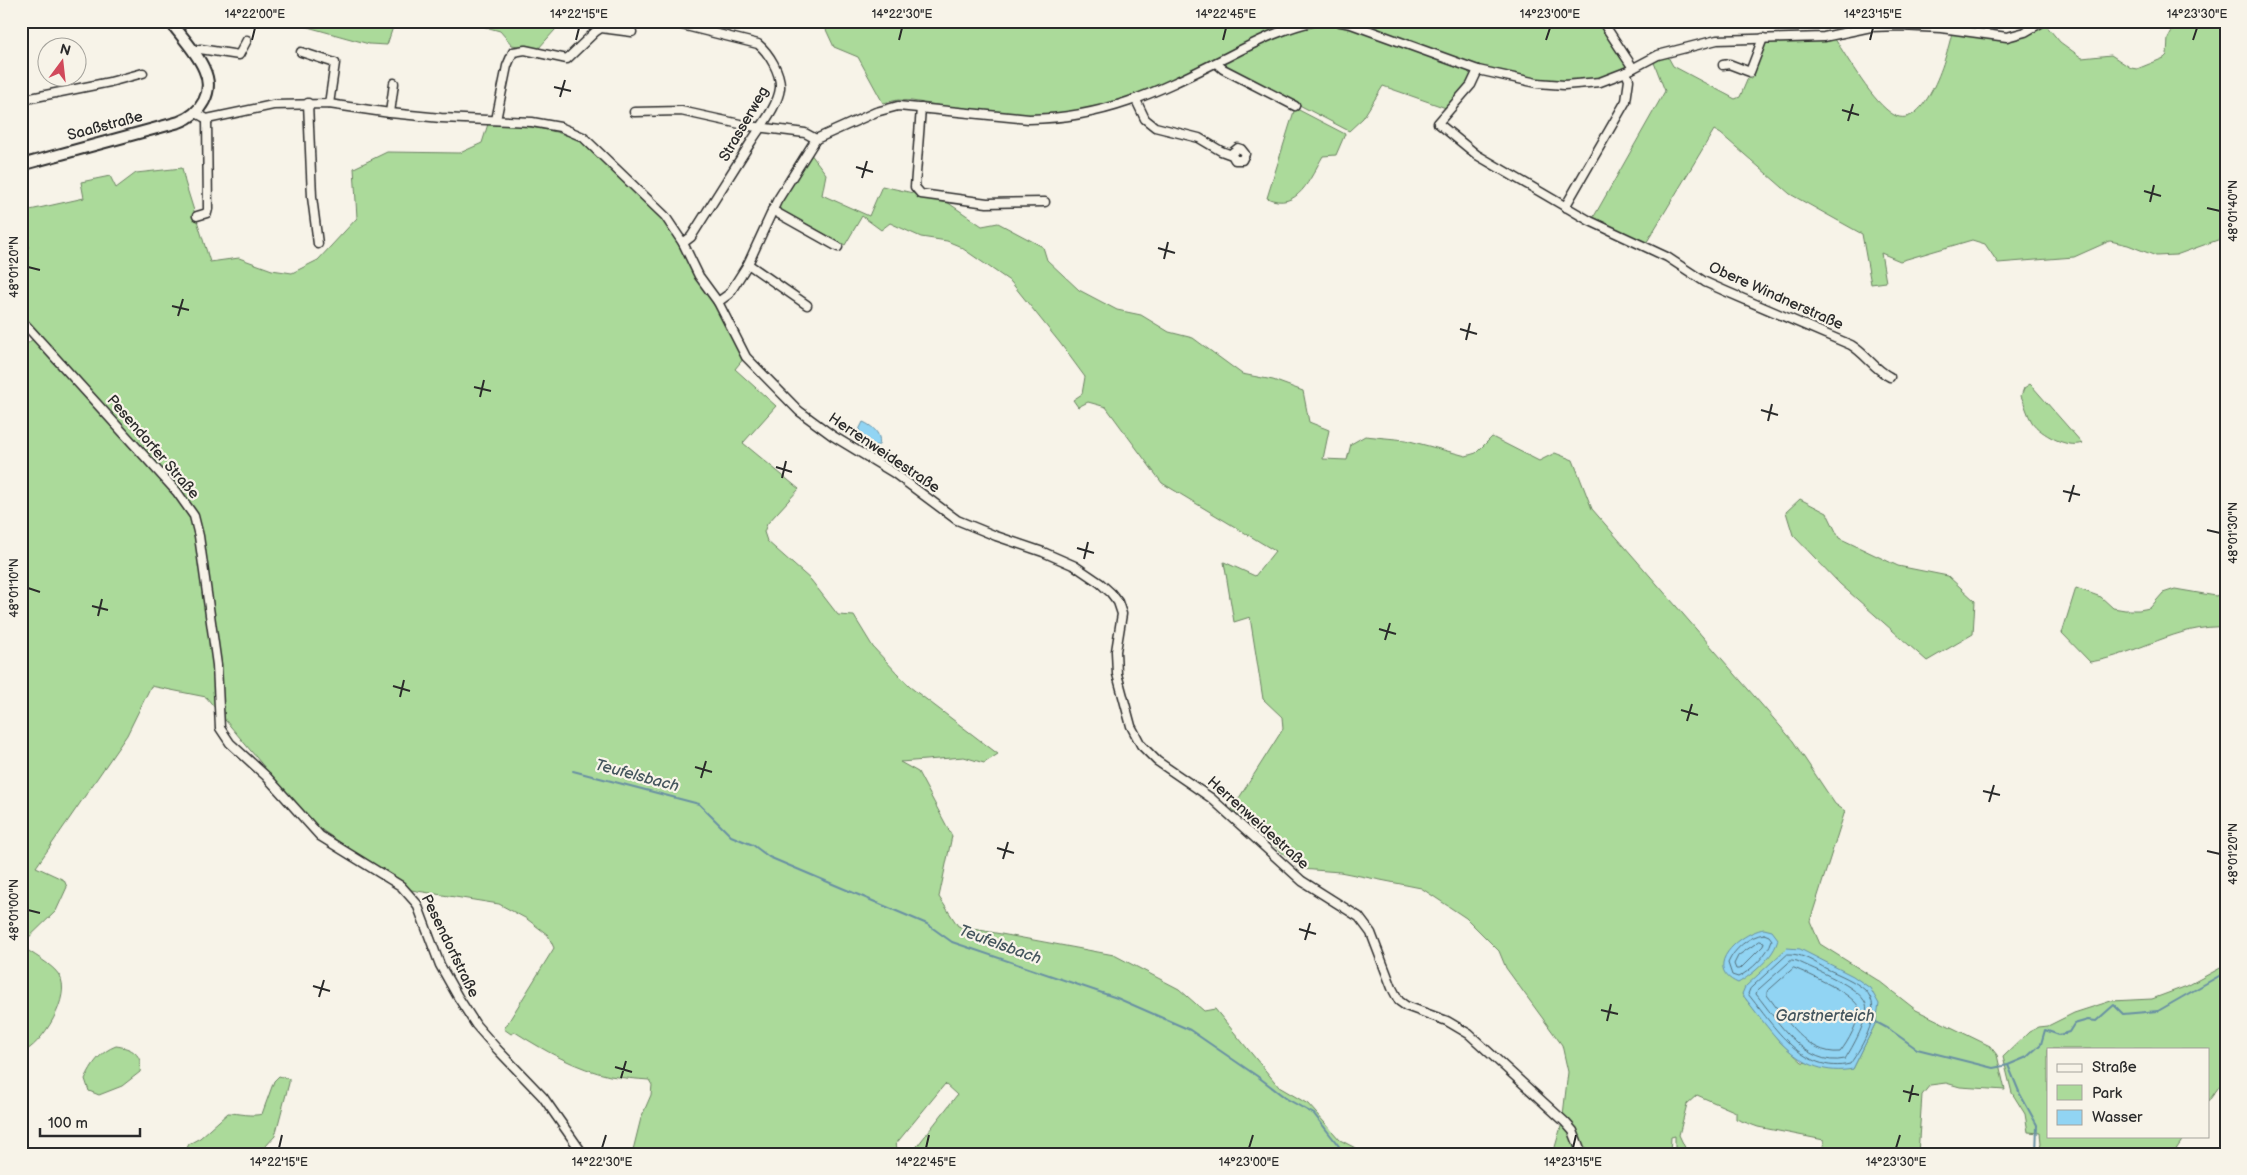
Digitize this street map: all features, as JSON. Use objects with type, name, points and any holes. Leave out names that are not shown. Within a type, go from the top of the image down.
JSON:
[{"type":"street","points":[[170,21],[204,69],[208,85],[205,100],[196,113],[207,119],[208,209],[205,214],[197,216]]},
{"type":"street","points":[[718,302],[729,294],[748,264],[772,210],[816,140],[888,108],[903,106],[995,117],[1046,119],[1106,110],[1136,100],[1285,30],[1316,21]]},
{"type":"street","points":[[1336,21],[1351,24],[1478,70],[1530,81],[1564,85],[1600,82],[1658,55],[1717,40],[1824,37],[1881,24],[1941,28],[2007,37],[2025,32],[2044,21]]},
{"type":"street","points":[[1565,207],[1626,101],[1629,70],[1602,21]]},
{"type":"street","name":"Strasserweg","points":[[662,22],[753,43],[762,48],[778,73],[780,81],[777,99],[760,128],[691,237],[683,243]]},
{"type":"street","points":[[496,120],[502,82],[513,52],[525,50],[567,59],[601,28],[632,32]]},
{"type":"street","points":[[1723,65],[1729,64],[1750,72],[1763,38]]},
{"type":"street","points":[[193,52],[200,49],[239,55],[246,40]]},
{"type":"street","points":[[301,52],[335,63],[329,104]]},
{"type":"street","points":[[1216,63],[1223,69],[1295,106]]},
{"type":"street","name":"Obere Windnerstraße","points":[[1478,70],[1471,85],[1438,123],[1477,155],[1565,207],[1667,257],[1706,282],[1851,345],[1882,373],[1890,377]]},
{"type":"street","points":[[21,100],[110,82],[142,73]]},
{"type":"street","points":[[390,113],[394,83]]},
{"type":"street","points":[[1136,100],[1145,119],[1155,127],[1194,136],[1232,155]]},
{"type":"street","points":[[308,103],[312,197],[318,244]]},
{"type":"street","name":"Herrenweidestraße","points":[[207,119],[273,105],[308,103],[329,104],[390,113],[545,124],[573,131],[582,136],[658,207],[683,243],[699,276],[718,302],[746,356],[808,418],[833,436],[894,473],[957,520],[1075,566],[1100,583],[1111,594],[1118,602],[1122,614],[1116,651],[1117,674],[1131,726],[1141,745],[1158,761],[1211,798],[1302,881],[1359,918],[1371,933],[1399,1001],[1406,1006],[1447,1021],[1469,1034],[1566,1122],[1577,1139],[1582,1154]]},
{"type":"street","points":[[921,108],[915,187],[917,191],[921,194],[987,202],[1045,202]]},
{"type":"street","points":[[634,112],[681,112],[760,128],[805,133],[816,140]]},
{"type":"street","name":"Saaßstraße","points":[[21,165],[179,122],[196,113]]},
{"type":"street","points":[[772,210],[838,247]]},
{"type":"street","points":[[748,264],[807,304]]},
{"type":"street","name":"Pesendorfer Straße","points":[[21,320],[177,492],[194,516],[208,593],[217,665],[219,707]]},
{"type":"street","name":"Pesendorfstraße","points":[[219,707],[220,728],[230,743],[266,776],[320,836],[401,886],[417,904],[440,965],[458,998],[476,1025],[496,1049],[543,1098],[583,1154]]},
{"type":"green space","points":[[286,21],[395,21],[387,45],[369,44]]},
{"type":"green space","points":[[464,21],[563,21],[538,49],[512,45],[500,31]]},
{"type":"green space","points":[[822,21],[1301,21],[1141,95],[1092,108],[1034,116],[967,110],[912,101],[898,100],[883,103],[858,57],[834,47]]},
{"type":"green space","points":[[1352,21],[1599,21],[1627,64],[1624,68],[1608,76],[1583,82],[1554,82],[1490,70],[1374,29],[1374,26]]},
{"type":"green space","points":[[2177,21],[2226,21],[2226,237],[2176,255],[2156,256],[2128,245],[2110,241],[2074,257],[1998,263],[1985,244],[1972,240],[1900,261],[1881,253],[1886,282],[1871,284],[1862,234],[1790,194],[1714,130],[1645,245],[1592,220],[1665,91],[1653,60],[1667,55],[1673,66],[1735,99],[1740,97],[1748,78],[1751,79],[1765,43],[1835,39],[1878,101],[1894,115],[1906,117],[1916,112],[1934,87],[1946,56],[1952,32],[2005,40],[2045,24],[2060,42],[2082,58],[2111,55],[2131,68],[2137,69],[2167,55],[2168,38]]},
{"type":"green space","points":[[1333,23],[1466,70],[1471,75],[1470,82],[1446,108],[1383,86],[1363,118],[1349,131],[1223,65],[1225,62],[1277,36],[1305,27]]},
{"type":"green space","points":[[1295,108],[1345,134],[1336,155],[1323,156],[1308,183],[1295,197],[1278,201],[1267,198]]},
{"type":"green space","points":[[488,124],[539,128],[564,134],[587,144],[664,219],[676,235],[702,287],[722,314],[744,358],[735,369],[776,406],[743,443],[799,489],[767,524],[764,532],[767,541],[811,580],[838,615],[854,616],[873,647],[910,687],[998,754],[984,763],[964,757],[900,762],[918,772],[952,836],[939,897],[958,926],[1114,955],[1179,989],[1204,1011],[1215,1009],[1279,1087],[1308,1104],[1340,1140],[1367,1154],[911,1154],[957,1095],[945,1084],[895,1145],[903,1154],[632,1154],[641,1118],[651,1095],[652,1085],[649,1080],[610,1076],[585,1069],[549,1052],[515,1032],[511,1034],[504,1029],[554,948],[548,935],[527,919],[499,904],[411,890],[310,822],[206,697],[151,686],[127,735],[36,867],[64,880],[67,887],[56,911],[21,945],[21,349],[34,338],[21,317],[21,253],[29,247],[21,239],[21,212],[84,198],[81,182],[110,176],[116,188],[136,173],[182,168],[210,262],[239,258],[272,270],[292,273],[318,260],[357,218],[354,168],[387,152],[460,153],[482,143]]},
{"type":"green space","points":[[810,153],[826,174],[822,195],[869,216],[882,186],[944,200],[982,226],[998,223],[1043,247],[1047,260],[1079,290],[1117,310],[1141,315],[1169,332],[1193,338],[1242,374],[1273,380],[1303,391],[1309,422],[1329,430],[1323,459],[1347,460],[1351,444],[1365,436],[1406,440],[1466,456],[1476,453],[1492,437],[1539,461],[1555,453],[1573,460],[1592,509],[1793,741],[1835,804],[1845,811],[1810,921],[1820,944],[1879,981],[1916,1010],[1990,1046],[1997,1055],[2005,1090],[1960,1087],[1946,1083],[1930,1085],[1922,1095],[1918,1154],[1822,1154],[1824,1140],[1758,1127],[1736,1119],[1736,1112],[1697,1095],[1687,1104],[1679,1135],[1688,1154],[1675,1154],[1675,1136],[1671,1137],[1670,1154],[1586,1154],[1576,1128],[1563,1115],[1568,1072],[1562,1045],[1506,968],[1499,951],[1466,918],[1421,888],[1340,872],[1301,869],[1232,809],[1283,729],[1282,717],[1263,699],[1250,617],[1234,622],[1224,562],[1255,576],[1275,551],[1162,483],[1106,407],[1088,402],[1078,407],[1073,400],[1082,394],[1085,377],[1011,282],[959,246],[947,241],[921,237],[890,223],[881,230],[862,216],[845,245],[779,209],[777,206]],"holes":[[[1742,994],[1876,1022],[1853,1069],[1802,1062],[1780,1042]]]},
{"type":"green space","points":[[2030,384],[2082,443],[2069,444],[2062,442],[2048,436],[2036,427],[2030,419],[2021,396],[2024,388]]},
{"type":"green space","points":[[1800,499],[1827,513],[1839,538],[1898,566],[1948,576],[1975,601],[1973,634],[1927,661],[1840,584],[1793,535],[1786,512]]},
{"type":"green space","points":[[2076,588],[2101,597],[2113,608],[2125,610],[2150,608],[2163,593],[2175,589],[2216,596],[2226,590],[2226,627],[2208,627],[2191,630],[2124,653],[2090,662],[2062,633]]},
{"type":"green space","points":[[21,946],[56,971],[62,984],[62,995],[59,1007],[46,1031],[38,1041],[21,1053]]},
{"type":"green space","points":[[2226,965],[2226,1077],[2210,1099],[2210,1048],[2047,1048],[2047,1138],[2184,1138],[2173,1154],[2038,1154],[2041,1143],[2040,1133],[2028,1132],[2025,1114],[2012,1093],[2003,1057],[2029,1032],[2039,1027],[2048,1026],[2074,1013],[2111,1001],[2152,999],[2187,986]]},
{"type":"green space","points":[[116,1046],[127,1048],[138,1056],[140,1072],[122,1086],[99,1095],[89,1091],[85,1079],[91,1068],[101,1055]]},
{"type":"green space","points":[[279,1076],[289,1079],[289,1083],[275,1136],[265,1147],[244,1154],[185,1152],[189,1144],[200,1138],[228,1113],[262,1114],[274,1081]]},
{"type":"green space","points":[[1562,1123],[1570,1135],[1577,1154],[1553,1154]]},
{"type":"water","points":[[863,422],[876,431],[880,441],[879,445],[873,446],[859,440],[858,432]]},
{"type":"water","points":[[1764,929],[1772,931],[1778,939],[1776,945],[1762,964],[1738,983],[1728,976],[1723,968],[1728,951],[1745,937]]},
{"type":"water","name":"Garstnerteich","points":[[1787,948],[1800,949],[1853,976],[1870,988],[1879,1004],[1876,1022],[1853,1069],[1834,1070],[1817,1067],[1802,1060],[1788,1050],[1776,1037],[1742,994],[1745,987]]},
{"type":"waterway","name":"Teufelsbach","points":[[573,771],[699,804],[731,836],[753,845],[769,857],[927,924],[952,942],[1117,998],[1190,1030],[1287,1099],[1314,1114],[1345,1154]]},
{"type":"waterway","name":"Teufelsbach","points":[[1876,1022],[1917,1049],[1993,1068],[2008,1065],[2027,1057],[2041,1044],[2045,1030],[2059,1035],[2069,1032],[2074,1024],[2088,1020],[2096,1021],[2114,1005],[2123,1014],[2158,1011],[2226,972]]},
{"type":"waterway","name":"Teufelsbach","points":[[2008,1065],[2020,1094],[2037,1125],[2036,1154]]}]
